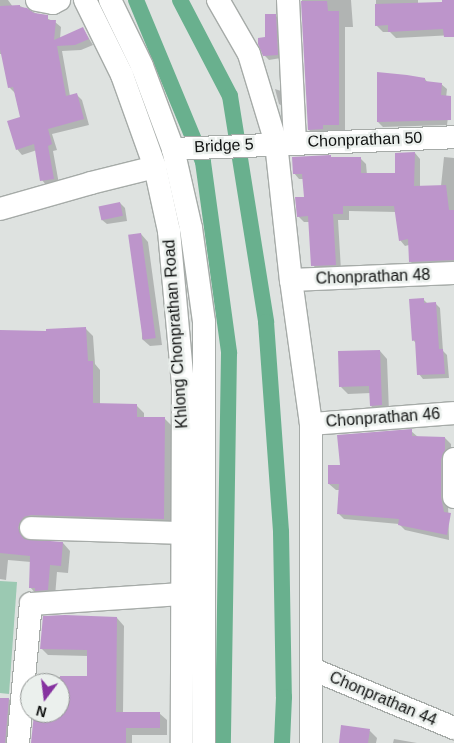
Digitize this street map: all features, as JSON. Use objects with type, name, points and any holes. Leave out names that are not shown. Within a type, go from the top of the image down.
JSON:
[{"type":"street","points":[[37,0],[53,3],[59,0]]},
{"type":"street","name":"Khlong Chonprathan Road","points":[[85,0],[122,75],[156,167],[169,231],[183,386],[182,743]]},
{"type":"street","name":"Khlong Chonprathan Road","points":[[110,0],[142,66],[173,149],[191,228],[204,322],[204,743]]},
{"type":"street","points":[[218,0],[249,54],[286,143]]},
{"type":"street","points":[[288,0],[286,143],[291,280],[311,424],[311,743]]},
{"type":"street","name":"Chonprathan 50","points":[[286,143],[454,137]]},
{"type":"street","name":"Bridge 5","points":[[173,149],[286,143]]},
{"type":"street","points":[[0,209],[156,167]]},
{"type":"street","name":"Chonprathan 48","points":[[291,280],[454,273]]},
{"type":"street","name":"Chonprathan 46","points":[[311,424],[454,413]]},
{"type":"street","points":[[454,459],[454,497]]},
{"type":"street","points":[[31,528],[182,533]]},
{"type":"street","points":[[18,743],[31,604],[182,594]]},
{"type":"street","name":"Chonprathan 44","points":[[312,669],[454,728]]},
{"type":"green space","points":[[0,581],[17,582],[9,694],[0,693]]},
{"type":"building","points":[[442,0],[454,0],[454,37],[444,37],[443,29],[388,32],[388,25],[375,26],[375,4],[442,2]]},
{"type":"building","points":[[301,1],[327,1],[328,11],[339,11],[339,125],[323,125],[323,129],[308,130]]},
{"type":"building","points":[[20,5],[20,7],[27,8],[34,13],[48,15],[48,20],[56,20],[54,40],[83,27],[89,39],[75,45],[57,46],[66,96],[77,93],[84,119],[48,129],[52,144],[48,146],[54,179],[40,181],[34,144],[16,150],[7,121],[20,117],[13,87],[8,88],[0,49],[0,6]]},
{"type":"building","points":[[265,14],[276,14],[278,55],[263,56],[258,44],[258,38],[265,37]]},
{"type":"building","points":[[377,72],[425,78],[425,81],[442,83],[441,95],[451,96],[451,120],[377,122]]},
{"type":"building","points":[[415,152],[414,186],[446,185],[449,210],[454,210],[454,260],[409,262],[408,239],[399,241],[394,206],[343,206],[343,214],[333,214],[336,265],[311,266],[308,216],[297,217],[295,197],[304,197],[302,174],[293,174],[292,157],[331,155],[331,157],[361,157],[361,173],[395,173],[395,153]]},
{"type":"building","points":[[120,202],[123,216],[101,220],[98,207]]},
{"type":"building","points":[[141,233],[156,338],[143,340],[128,235]]},
{"type":"building","points":[[424,298],[424,303],[436,302],[439,349],[443,349],[445,374],[417,375],[415,340],[412,341],[409,299]]},
{"type":"building","points":[[86,327],[88,361],[93,361],[93,403],[137,404],[137,417],[165,417],[164,519],[31,515],[24,517],[18,528],[24,539],[63,542],[61,566],[50,565],[48,590],[35,591],[35,588],[29,588],[30,556],[0,553],[0,330],[46,331],[46,329]]},
{"type":"building","points":[[380,350],[382,405],[370,406],[369,386],[339,387],[338,351]]},
{"type":"building","points":[[412,429],[412,436],[445,437],[445,450],[441,459],[441,497],[444,512],[451,513],[447,535],[398,525],[399,519],[337,514],[339,484],[328,484],[328,465],[340,465],[337,435]]},
{"type":"building","points":[[43,616],[117,617],[116,712],[160,712],[160,728],[126,728],[126,743],[31,743],[33,723],[70,723],[70,676],[87,676],[87,650],[40,649]]},
{"type":"building","points":[[0,698],[9,698],[5,743],[0,743]]},
{"type":"building","points":[[341,725],[370,729],[368,743],[339,743]]},
{"type":"waterway","points":[[136,0],[203,162],[229,353],[223,743]]},
{"type":"waterway","points":[[180,0],[230,96],[266,322],[281,532],[284,697],[282,743]]}]
